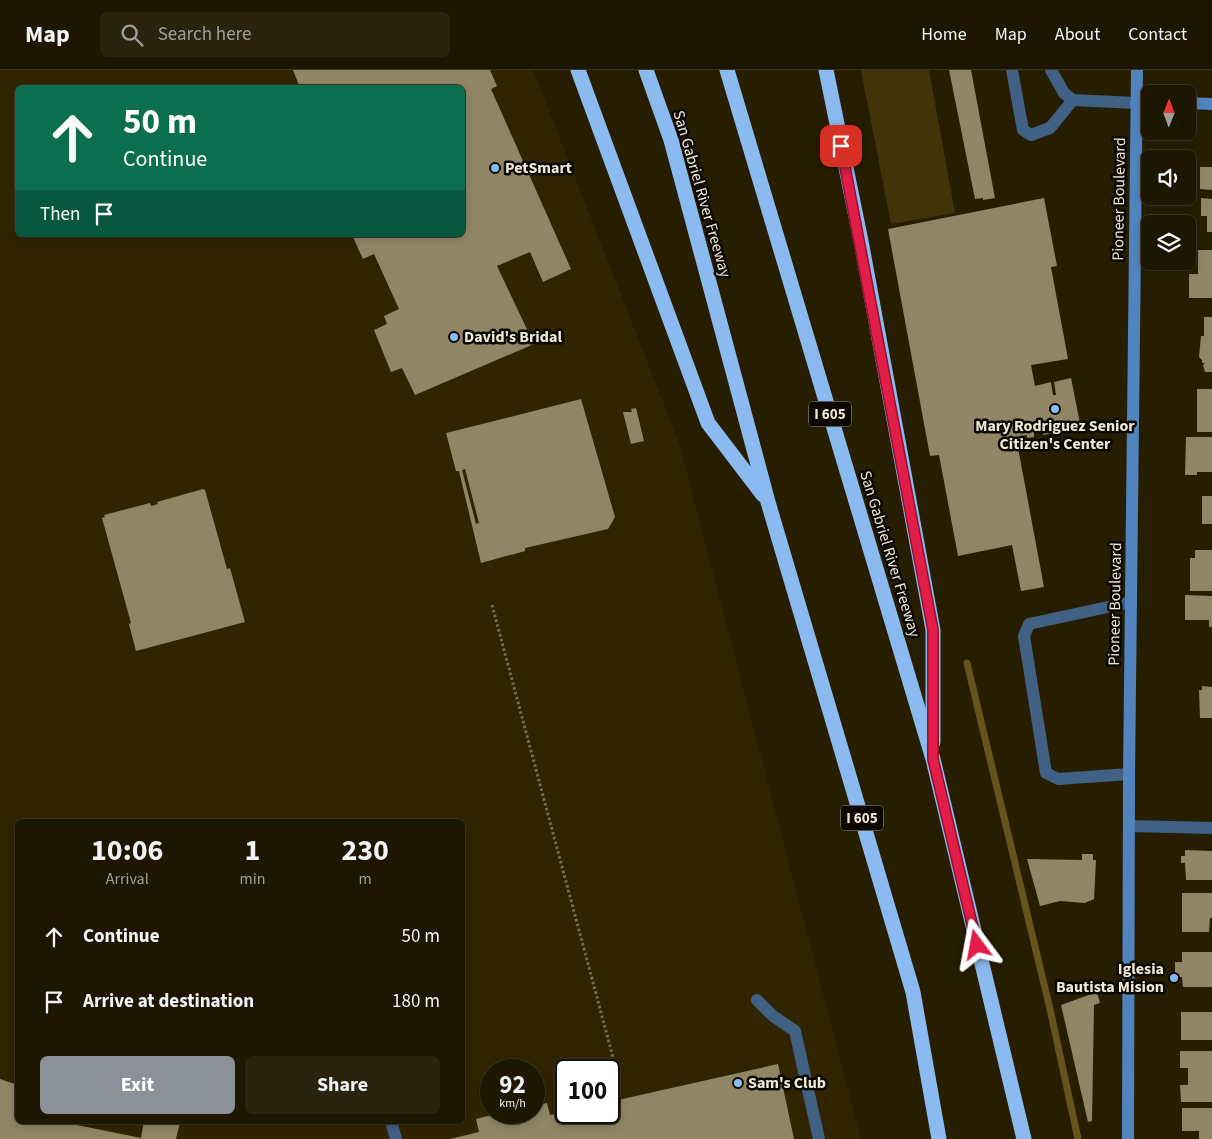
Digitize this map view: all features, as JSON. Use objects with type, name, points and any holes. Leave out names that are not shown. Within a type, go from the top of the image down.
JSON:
[{"type":"highway","points":[[578,70],[708,423],[768,502]]},
{"type":"highway","name":"San Gabriel River Freeway","points":[[646,70],[671,140],[768,502],[913,992],[939,1139]]},
{"type":"highway","name":"San Gabriel River Freeway","points":[[727,70],[933,759],[1024,1139]]},
{"type":"highway","points":[[826,70],[861,241],[933,630],[933,759]]},
{"type":"street","points":[[1012,70],[1023,130],[1031,135],[1050,128],[1074,100]]},
{"type":"street","points":[[1051,70],[1064,93],[1074,100],[1141,103]]},
{"type":"street","name":"Pioneer Boulevard","points":[[1128,1139],[1129,774],[1137,70]]},
{"type":"street","points":[[1196,103],[1212,104]]},
{"type":"street","points":[[1129,774],[1058,779],[1046,773],[1024,636],[1029,624],[1131,602]]},
{"type":"street","points":[[1130,826],[1212,828]]},
{"type":"street","points":[[757,1000],[773,1016],[795,1031],[819,1139]]},
{"type":"street","points":[[392,1124],[396,1139]]},
{"type":"path","points":[[492,605],[613,1059]]},
{"type":"shaded area","points":[[0,70],[533,70],[679,443],[861,1139],[0,1139]]},
{"type":"shaded area","points":[[861,70],[929,70],[955,213],[891,224]]},
{"type":"building","points":[[293,70],[490,70],[497,86],[491,89],[571,269],[543,282],[530,252],[497,266],[534,344],[415,395],[402,368],[391,372],[374,330],[387,324],[384,316],[399,309],[374,254],[363,259],[353,237],[465,237],[465,85],[299,85]]},
{"type":"building","points":[[949,70],[971,70],[995,198],[975,199]]},
{"type":"building","points":[[1200,167],[1212,167],[1212,190],[1200,189]]},
{"type":"building","points":[[1044,198],[1057,266],[1051,267],[1068,359],[1031,365],[1035,386],[1051,382],[1053,395],[1056,395],[1054,382],[1071,378],[1081,428],[1043,435],[1043,431],[1034,433],[1034,437],[1027,438],[1027,435],[1016,437],[1044,587],[1021,591],[1012,545],[958,556],[939,455],[930,456],[888,229]]},
{"type":"building","points":[[1201,198],[1212,199],[1212,232],[1207,232],[1207,216],[1201,216]]},
{"type":"building","points":[[1198,250],[1212,250],[1212,298],[1189,298],[1189,274],[1198,274]]},
{"type":"building","points":[[1204,317],[1212,317],[1212,372],[1205,372],[1203,365],[1205,363],[1202,363],[1199,357],[1201,336],[1204,336]]},
{"type":"building","points":[[1197,389],[1212,389],[1212,432],[1197,432]]},
{"type":"building","points":[[581,399],[615,517],[608,529],[525,548],[525,551],[481,563],[459,471],[456,471],[446,433]],"holes":[[[465,469],[479,523],[476,524],[462,470]]]},
{"type":"building","points":[[636,408],[644,441],[631,444],[623,412],[632,412],[631,409]]},
{"type":"building","points":[[1186,437],[1212,437],[1212,472],[1197,472],[1197,475],[1185,475]]},
{"type":"building","points":[[205,490],[227,569],[230,568],[245,622],[136,651],[129,624],[131,623],[102,518],[105,517],[104,515],[150,503],[151,506],[158,504],[157,502]]},
{"type":"building","points":[[1202,496],[1212,496],[1212,524],[1202,524]]},
{"type":"building","points":[[1195,550],[1212,550],[1212,591],[1190,591],[1190,558],[1195,558]]},
{"type":"building","points":[[1185,595],[1212,596],[1212,627],[1209,627],[1209,620],[1185,620]]},
{"type":"building","points":[[1202,686],[1212,687],[1212,718],[1200,718],[1199,690],[1202,690]]},
{"type":"building","points":[[1185,850],[1212,851],[1212,880],[1186,880],[1185,863],[1181,863],[1181,856],[1185,856]]},
{"type":"building","points":[[1082,854],[1093,854],[1093,860],[1096,860],[1094,899],[1085,903],[1060,901],[1040,906],[1027,859],[1082,860]]},
{"type":"building","points":[[1182,893],[1212,893],[1212,918],[1210,918],[1209,932],[1182,932]]},
{"type":"building","points":[[1182,952],[1212,952],[1212,987],[1183,987],[1182,977],[1175,977],[1175,962],[1182,962]]},
{"type":"building","points":[[1097,992],[1100,1003],[1094,1005],[1092,1121],[1088,1122],[1061,1005]]},
{"type":"building","points":[[1181,1012],[1212,1012],[1212,1040],[1181,1040]]},
{"type":"building","points":[[1180,1051],[1212,1051],[1212,1102],[1181,1102],[1180,1085],[1188,1085],[1188,1068],[1180,1068]]},
{"type":"building","name":"Sam's Club","points":[[778,1064],[794,1139],[450,1139],[479,1132],[476,1119],[480,1118],[480,1124],[545,1124],[545,1103],[547,1103],[550,1115],[555,1114],[555,1124],[620,1124],[620,1100]]},
{"type":"building","points":[[0,1079],[15,1084],[15,1124],[72,1124],[141,1138],[143,1124],[180,1124],[176,1139],[0,1139]]},
{"type":"building","points":[[1182,1108],[1212,1108],[1212,1139],[1199,1139],[1199,1131],[1182,1131]]},
{"type":"waterway","points":[[967,663],[1050,1009],[1078,1139]]},
{"type":"place","name":"PetSmart","points":[[495,168]]},
{"type":"place","name":"David's Bridal","points":[[454,337]]},
{"type":"place","name":"Mary Rodriguez Senior Citizen's Center","points":[[1055,409]]},
{"type":"place","name":"Iglesia Bautista Mision","points":[[1174,978]]},
{"type":"place","name":"Sam's Club","points":[[738,1083]]},
{"type":"route","points":[[841,146],[861,241],[933,630],[933,759],[977,945]]}]
